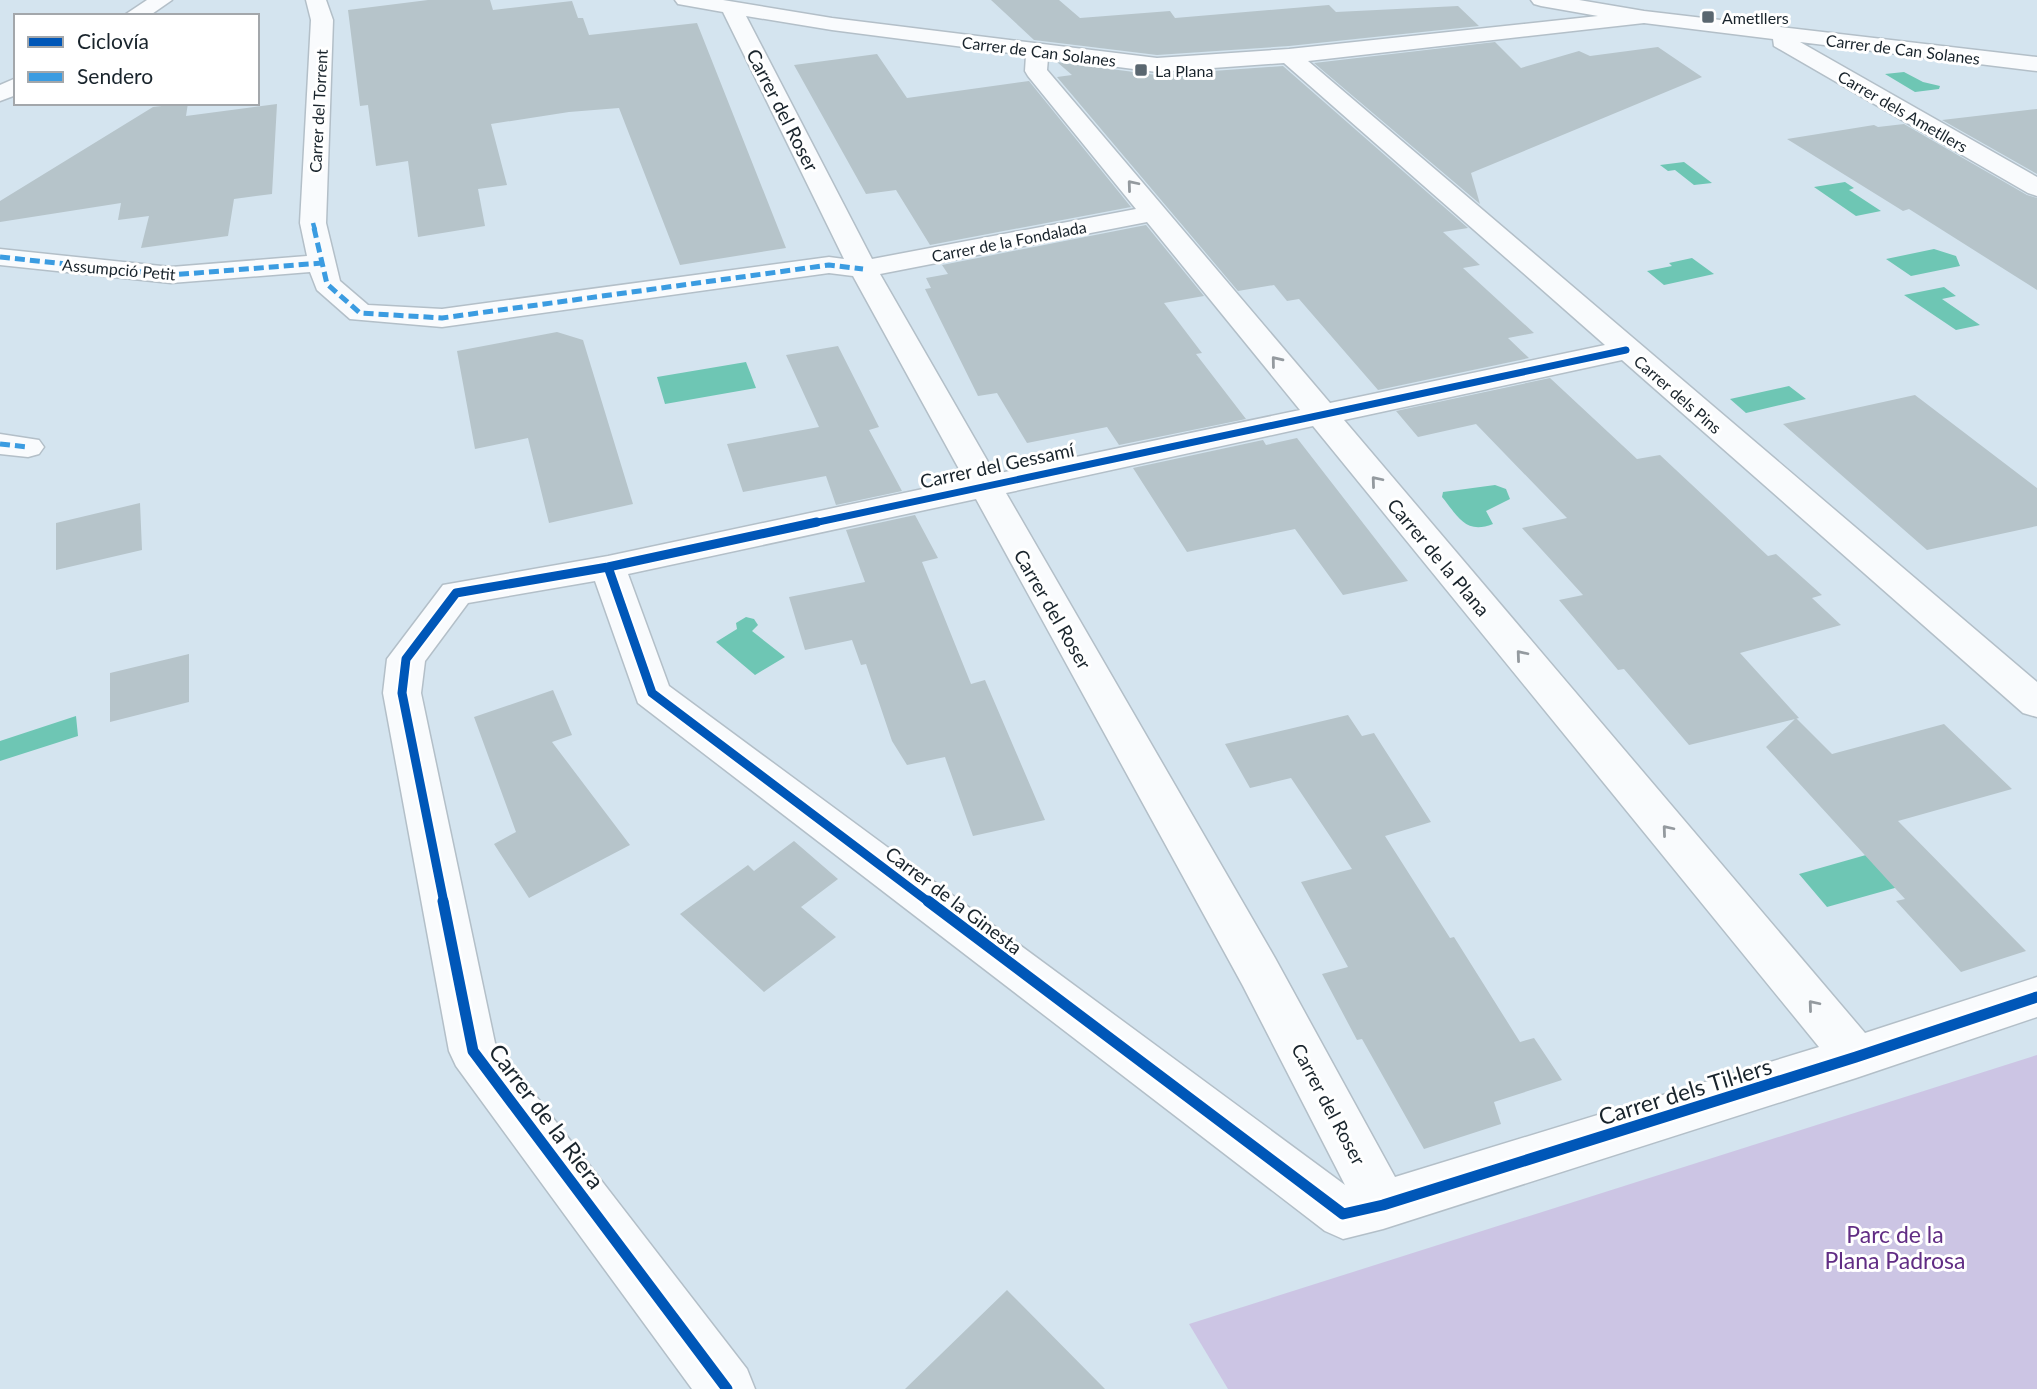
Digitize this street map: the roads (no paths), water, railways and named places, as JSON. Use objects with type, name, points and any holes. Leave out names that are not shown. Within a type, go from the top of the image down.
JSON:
[{"type":"street","points":[[137,14],[162,0]]},
{"type":"street","name":"Carrer del Torrent","points":[[316,0],[322,20],[313,223],[322,263]]},
{"type":"street","name":"Carrer de Can Solanes","points":[[685,0],[1037,52],[1157,65],[1289,56],[1644,18],[2037,64]]},
{"type":"street","points":[[1541,0],[1644,18]]},
{"type":"street","name":"Carrer del Roser","points":[[731,8],[863,269],[1259,972],[1363,1210]]},
{"type":"street","name":"Carrer dels Ametllers","points":[[1768,33],[2037,188]]},
{"type":"street","name":"Carrer de la Plana","points":[[1037,52],[1036,71],[1856,1057]]},
{"type":"street","name":"Carrer dels Pins","points":[[1289,56],[2037,703]]},
{"type":"street","name":"Carrer de la Fondalada","points":[[322,263],[327,284],[360,313],[442,318],[830,265],[863,269],[1154,213]]},
{"type":"street","name":"Assumpció Petit","points":[[0,257],[171,275],[322,263]]},
{"type":"street","name":"Carrer del Gessamí","points":[[406,659],[456,593],[608,567],[1626,350]]},
{"type":"street","name":"Carrer de la Ginesta","points":[[608,567],[652,694],[1363,1210]]},
{"type":"street","name":"Carrer de la Riera","points":[[406,659],[402,692],[473,1051],[727,1389]]},
{"type":"street","name":"Carrer dels Til·lers","points":[[1363,1210],[1856,1057],[2037,997]]},
{"type":"place","name":"Ametllers","points":[[1708,17]]},
{"type":"place","name":"La Plana","points":[[1141,70]]},
{"type":"park label","name":"Parc de la Plana Padrosa","points":[[1895,1247]]}]
